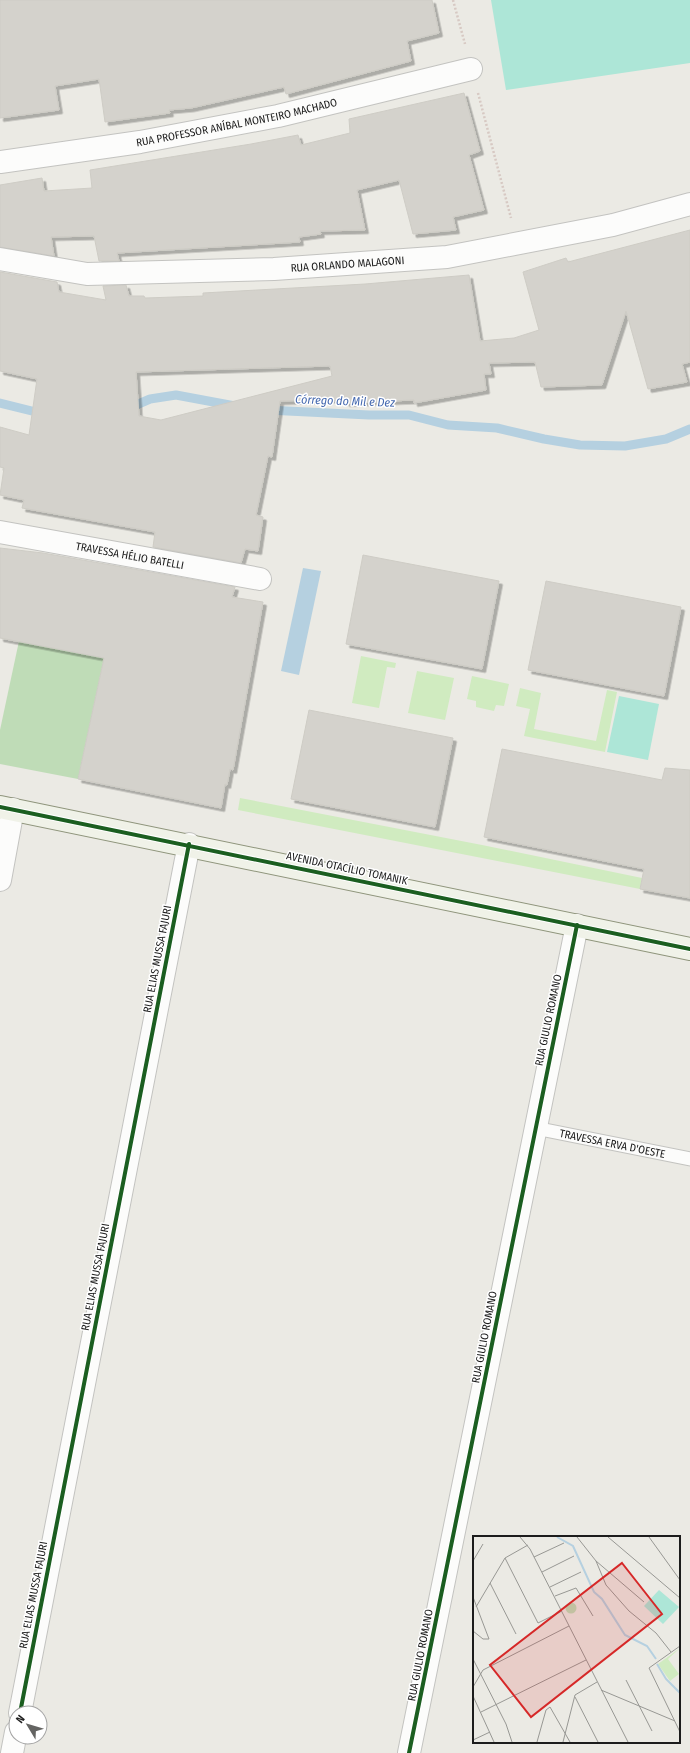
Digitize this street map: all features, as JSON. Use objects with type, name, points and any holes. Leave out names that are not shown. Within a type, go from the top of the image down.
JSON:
[{"type":"street","name":"RUA PROFESSOR ANÍBAL MONTEIRO MACHADO","points":[[0,162],[140,142],[278,116],[471,69]]},
{"type":"street","name":"RUA ORLANDO MALAGONI","points":[[0,259],[87,274],[259,270],[447,257],[517,242],[613,225],[690,204]]},
{"type":"street","name":"TRAVESSA HÉLIO BATELLI","points":[[0,532],[260,579]]},
{"type":"street","name":"AVENIDA OTACÍLIO TOMANIK","points":[[6,808],[189,844],[690,948]]},
{"type":"street","points":[[0,880],[6,808]]},
{"type":"street","name":"RUA ELIAS MUSSA FAJURI","points":[[22,1705],[189,844]]},
{"type":"street","name":"RUA GIULIO ROMANO","points":[[409,1753],[577,925]]},
{"type":"lane","name":"TRAVESSA ERVA D'OESTE","points":[[535,1128],[690,1159]]},
{"type":"path","points":[[453,0],[517,242]]},
{"type":"green space","points":[[491,0],[690,0],[690,63],[506,90]]},
{"type":"green space","points":[[19,641],[104,658],[78,779],[0,764],[0,730]]},
{"type":"green space","points":[[361,656],[396,663],[395,668],[387,667],[379,708],[352,703]]},
{"type":"green space","points":[[417,671],[454,678],[445,720],[408,713]]},
{"type":"green space","points":[[472,676],[509,684],[504,706],[496,705],[494,711],[476,707],[476,701],[467,699]]},
{"type":"green space","points":[[520,688],[541,693],[534,729],[596,741],[607,690],[617,692],[605,752],[524,736],[530,709],[516,706]]},
{"type":"green space","points":[[619,696],[659,704],[648,760],[607,752]]},
{"type":"green space","points":[[240,798],[642,878],[640,889],[238,810]]},
{"type":"water","points":[[303,568],[321,571],[299,675],[281,671]]},
{"type":"building","points":[[0,0],[432,0],[439,33],[407,41],[411,61],[286,94],[284,87],[191,108],[169,110],[170,113],[105,122],[99,79],[55,86],[59,110],[0,118]]},
{"type":"building","points":[[464,93],[480,151],[469,155],[484,210],[453,217],[456,230],[413,234],[399,180],[357,190],[365,230],[320,231],[321,234],[299,237],[300,242],[117,253],[119,261],[99,261],[94,236],[51,237],[54,256],[0,247],[0,185],[42,178],[44,191],[92,188],[90,170],[298,135],[301,145],[350,133],[349,119]]},
{"type":"building","points":[[690,230],[690,362],[682,364],[687,382],[648,389],[626,311],[602,385],[541,387],[535,362],[489,363],[491,374],[484,374],[486,390],[414,403],[414,400],[346,403],[345,399],[280,401],[272,457],[268,456],[256,515],[263,517],[258,551],[245,549],[241,563],[153,547],[155,532],[22,508],[24,500],[0,495],[4,468],[0,467],[0,427],[29,435],[37,379],[0,371],[0,272],[57,282],[59,292],[106,300],[103,286],[126,285],[129,296],[144,296],[145,298],[203,296],[203,293],[365,284],[469,275],[480,341],[514,338],[539,330],[523,272],[566,258],[568,262]],"holes":[[[330,366],[332,376],[161,420],[139,416],[136,372]]]},
{"type":"building","points":[[0,548],[43,553],[235,587],[232,597],[263,602],[233,770],[230,769],[227,785],[225,784],[221,808],[78,779],[104,658],[0,638]]},
{"type":"building","points":[[363,555],[499,581],[482,669],[346,644]]},
{"type":"building","points":[[546,581],[681,607],[664,696],[528,670]]},
{"type":"building","points":[[309,710],[453,738],[435,827],[291,799]]},
{"type":"building","points":[[502,749],[662,780],[665,768],[690,770],[690,898],[640,889],[644,869],[484,837]]},
{"type":"waterway","name":"Córrego do Mil e Dez","points":[[127,409],[150,399],[176,395],[235,406]]},
{"type":"waterway","name":"Córrego do Mil e Dez","points":[[0,403],[44,414]]},
{"type":"waterway","name":"Córrego do Mil e Dez","points":[[267,410],[369,415],[409,415],[448,425],[497,428],[544,439],[580,445],[625,446],[666,439],[690,429]]},
{"type":"cycle path","points":[[0,807],[690,949]]},
{"type":"cycle path","points":[[22,1705],[189,844]]},
{"type":"cycle path","points":[[409,1753],[577,925]]}]
